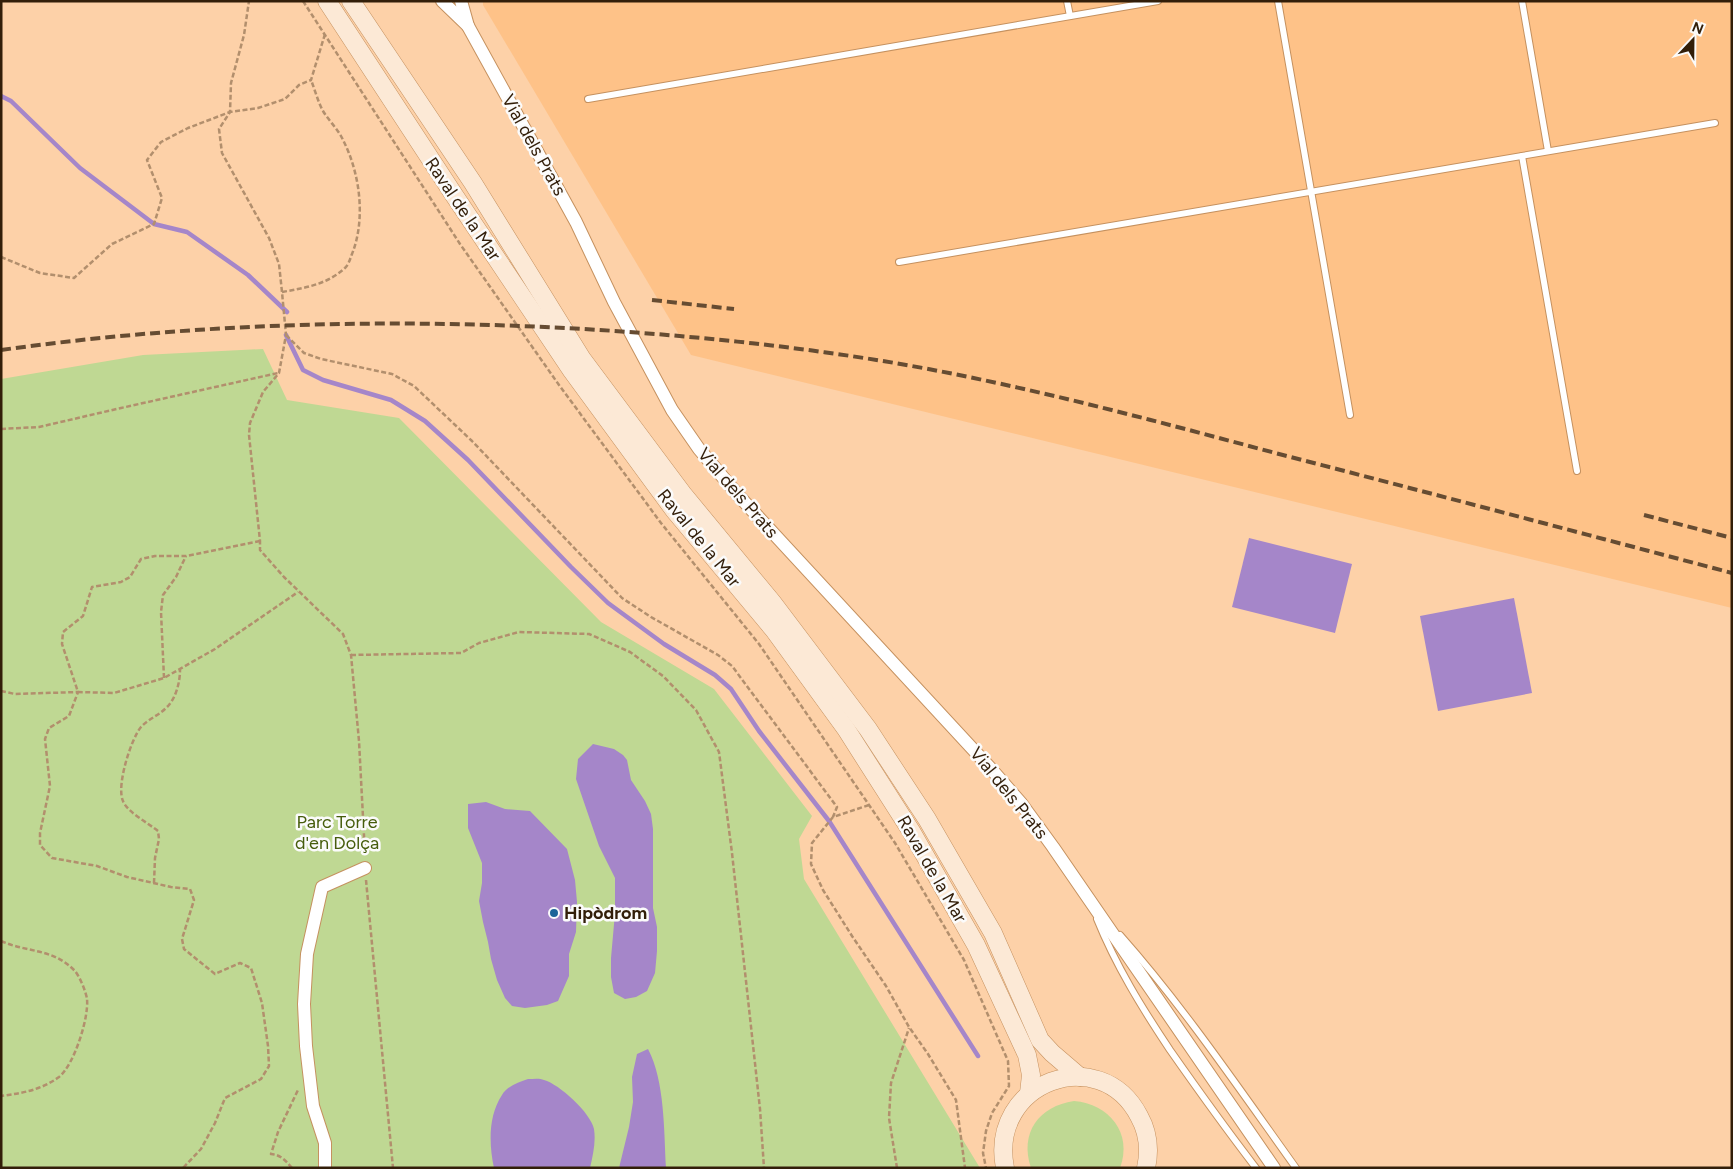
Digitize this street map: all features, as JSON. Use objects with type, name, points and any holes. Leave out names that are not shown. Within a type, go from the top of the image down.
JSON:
[{"type":"street","name":"Raval de la Mar","points":[[327,1],[572,371],[674,510],[774,630],[846,729],[911,831],[976,945],[1026,1055],[1031,1075],[1029,1093]]},
{"type":"street","name":"Raval de la Mar","points":[[351,1],[473,183],[582,359],[682,493],[772,602],[868,729],[927,819],[993,933],[1040,1040],[1080,1077]]},
{"type":"street","name":"Vial dels Prats","points":[[442,1],[468,26]]},
{"type":"street","name":"Vial dels Prats","points":[[461,1],[468,26],[576,222],[614,302],[672,410],[699,449],[738,495],[994,771],[1021,803],[1274,1168]]},
{"type":"street","points":[[325,1168],[325,1144],[313,1106],[308,1065],[304,1004],[307,954],[322,887],[365,868]]},
{"type":"street","name":"Raval de la Mar","points":[[1005,1168],[1003,1142],[1011,1115],[1029,1093],[1038,1087],[1069,1077],[1080,1077],[1097,1081],[1112,1087],[1126,1098],[1137,1111],[1142,1121],[1148,1143],[1146,1168]]},
{"type":"lane","points":[[1067,1],[1070,16]]},
{"type":"lane","points":[[588,98],[1158,1]]},
{"type":"lane","points":[[1278,1],[1350,415]]},
{"type":"lane","points":[[1522,1],[1548,151]]},
{"type":"lane","points":[[898,262],[1715,123]]},
{"type":"lane","points":[[1522,156],[1577,471]]},
{"type":"lane","name":"Vial dels Prats","points":[[1091,902],[1108,947],[1129,986],[1209,1106],[1256,1168]]},
{"type":"lane","name":"Vial dels Prats","points":[[1091,902],[1135,952],[1172,999],[1240,1088],[1296,1168]]},
{"type":"path","points":[[249,1],[244,35],[231,83],[230,112],[218,129],[222,153],[269,238],[279,264],[284,309],[286,335],[279,373],[263,392],[250,422],[249,435],[260,550],[343,634],[351,655],[359,740],[365,868],[393,1168]]},
{"type":"path","points":[[303,1],[460,244],[554,377],[662,523],[759,644],[895,843],[964,960],[1008,1062],[1009,1086],[992,1113],[986,1132],[983,1153],[986,1168]]},
{"type":"path","points":[[282,292],[312,286],[334,277],[347,266],[355,245],[359,218],[358,189],[353,166],[343,139],[323,111],[311,80],[325,34]]},
{"type":"path","points":[[1,257],[40,273],[74,278],[112,244],[154,224],[162,198],[147,160],[161,142],[188,128],[230,112],[258,108],[284,99],[299,85],[311,80]]},
{"type":"path","points":[[286,335],[304,353],[321,359],[392,374],[414,386],[472,441],[622,598],[651,617],[718,655],[732,666],[837,807],[812,843],[811,864],[823,890],[886,986],[909,1027],[956,1100],[965,1168]]},
{"type":"path","points":[[1,429],[40,427],[279,373]]},
{"type":"path","points":[[183,1168],[201,1149],[216,1123],[225,1098],[261,1079],[269,1066],[262,1003],[251,968],[240,963],[215,974],[184,949],[182,939],[194,900],[190,889],[171,887],[127,877],[97,866],[52,858],[40,845],[40,833],[50,786],[45,739],[49,728],[69,716],[78,692],[62,644],[63,632],[83,616],[92,587],[121,582],[130,577],[141,558],[186,556],[260,541]]},
{"type":"path","points":[[164,678],[161,612],[164,595],[176,577],[186,556]]},
{"type":"path","points":[[1,691],[15,694],[114,693],[164,678],[216,650],[299,591]]},
{"type":"path","points":[[351,655],[461,653],[479,643],[519,632],[589,634],[630,652],[643,661],[663,676],[696,710],[719,752],[760,1109],[764,1168]]},
{"type":"path","points":[[154,883],[159,840],[158,831],[123,802],[122,776],[136,735],[141,727],[168,705],[180,684],[180,670]]},
{"type":"path","points":[[832,816],[869,805]]},
{"type":"path","points":[[1,941],[57,957],[76,972],[87,998],[85,1025],[74,1054],[60,1076],[30,1092],[1,1096]]},
{"type":"path","points":[[897,1168],[889,1118],[891,1083],[909,1027]]},
{"type":"path","points":[[292,1168],[284,1159],[271,1154],[278,1132],[308,1065]]},
{"type":"shaded area","points":[[483,1],[1732,1],[1732,608],[691,355],[483,5]]},
{"type":"shaded area","points":[[1249,538],[1352,564],[1335,633],[1232,607]]},
{"type":"shaded area","points":[[1514,598],[1532,693],[1438,711],[1420,616]]},
{"type":"shaded area","points":[[593,744],[614,749],[627,760],[631,780],[651,814],[653,829],[653,908],[657,927],[655,973],[647,991],[636,997],[625,999],[614,993],[611,977],[615,878],[599,846],[576,779],[578,759]]},
{"type":"shaded area","points":[[486,802],[505,809],[530,811],[567,849],[575,880],[577,902],[576,932],[569,954],[569,976],[558,1001],[547,1005],[525,1008],[512,1006],[505,998],[497,980],[479,901],[482,883],[482,863],[468,828],[468,804]]},
{"type":"shaded area","points":[[648,1049],[654,1062],[661,1091],[666,1168],[619,1168],[633,1102],[632,1077],[637,1054]]},
{"type":"shaded area","points":[[528,1079],[542,1079],[558,1087],[574,1100],[592,1122],[595,1134],[590,1168],[494,1168],[491,1150],[491,1131],[497,1103],[507,1089]]},
{"type":"green space","name":"Parc Torre d'en Dolça","points":[[263,349],[287,400],[399,418],[601,622],[714,689],[812,816],[799,839],[804,879],[980,1168],[1,1168],[1,379],[143,355]]},
{"type":"green space","points":[[1074,1101],[1087,1103],[1098,1108],[1115,1122],[1123,1143],[1120,1168],[1031,1168],[1028,1143],[1035,1123],[1051,1109]]},
{"type":"waterway","points":[[1,96],[11,101],[80,168],[154,224],[187,232],[248,275],[287,312]]},
{"type":"waterway","points":[[286,335],[303,370],[323,380],[391,400],[425,421],[468,460],[608,603],[664,644],[715,675],[731,689],[759,731],[829,821],[978,1056]]},
{"type":"railway","points":[[652,300],[734,309]]},
{"type":"railway","points":[[1,350],[146,334],[292,325],[365,324],[438,324],[584,329],[771,345],[883,361],[1032,391],[1181,428],[1732,573]]},
{"type":"railway","points":[[1644,515],[1732,538]]},
{"type":"place","name":"Hipòdrom","points":[[554,913]]}]
